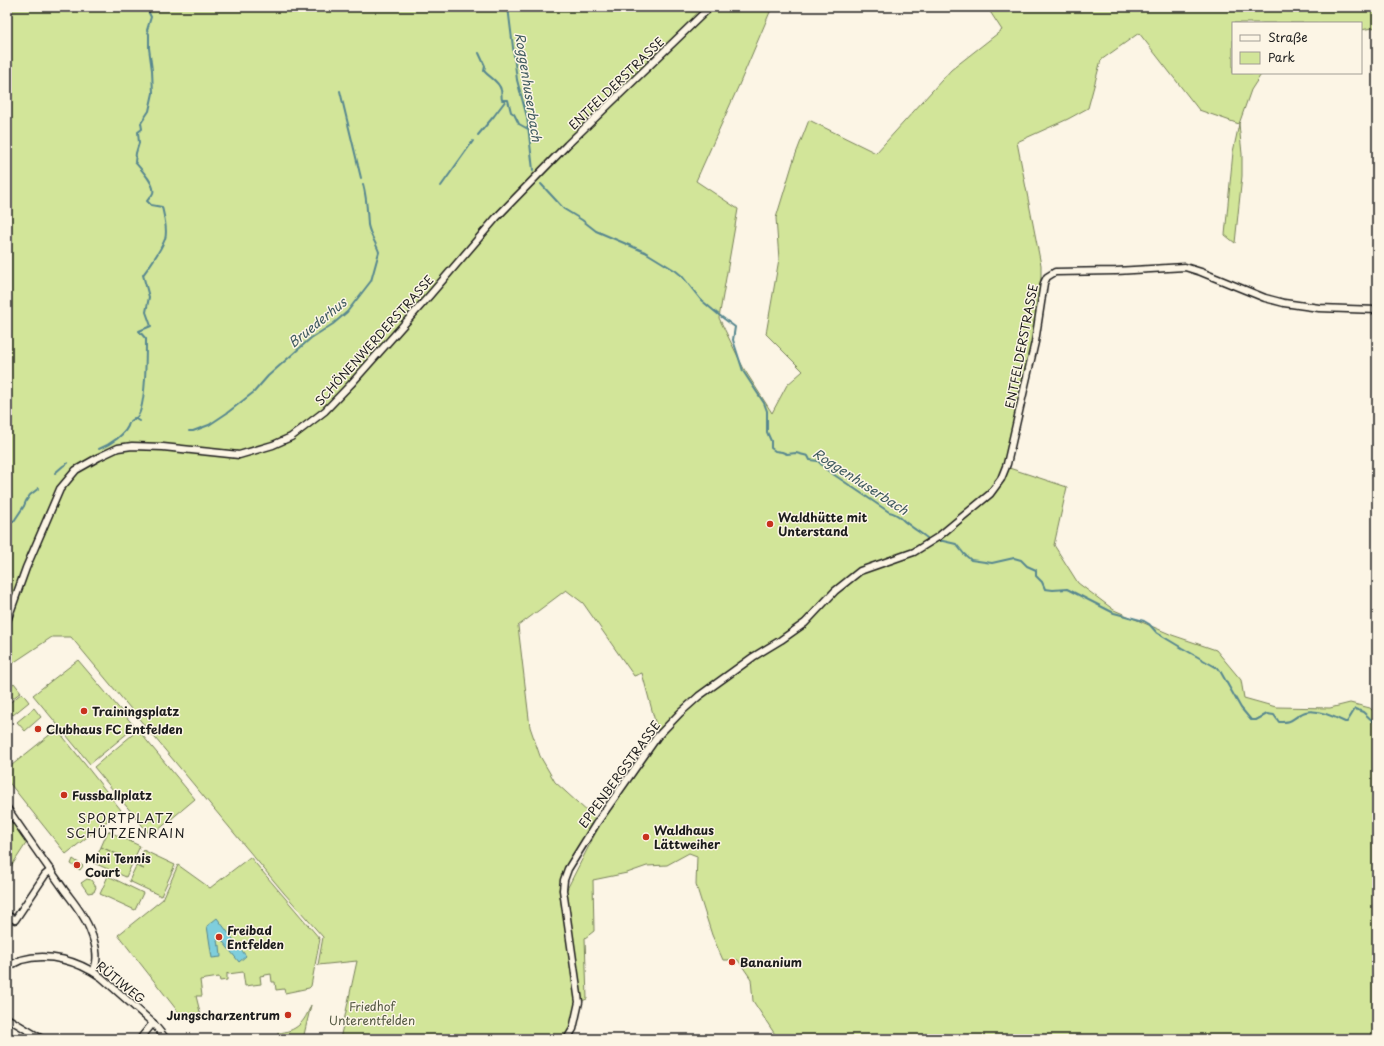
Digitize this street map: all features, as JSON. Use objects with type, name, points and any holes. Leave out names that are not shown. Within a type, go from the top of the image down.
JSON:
[{"type":"street","name":"ENTFELDERSTRASSE","points":[[537,175],[710,7]]},
{"type":"street","name":"SCHÖNENWERDERSTRASSE","points":[[7,621],[26,568],[60,489],[76,470],[118,448],[132,446],[164,447],[239,455],[273,445],[291,437],[325,411],[351,384],[496,218],[537,175]]},
{"type":"street","name":"ENTFELDERSTRASSE","points":[[938,537],[990,494],[1001,479],[1007,464],[1035,342],[1044,283],[1050,274],[1055,272],[1116,271],[1185,267],[1202,272],[1265,298],[1284,303],[1319,308],[1377,310]]},
{"type":"street","name":"EPPENBERGSTRASSE","points":[[567,1039],[573,1029],[579,1002],[563,890],[564,880],[568,869],[592,830],[657,737],[699,696],[804,623],[835,591],[860,571],[914,552],[938,537]]},
{"type":"street","points":[[7,808],[51,870],[90,929],[95,946],[97,962],[93,971]]},
{"type":"street","points":[[7,915],[15,920],[45,875],[51,870]]},
{"type":"street","name":"RÜTIWEG","points":[[7,968],[19,961],[29,958],[48,957],[73,962],[93,971],[105,980],[153,1023],[166,1039]]},
{"type":"street","points":[[7,1018],[42,1039]]},
{"type":"street","points":[[140,1039],[153,1023]]},
{"type":"green space","name":"Friedhof Unterentfelden","points":[[7,7],[774,7],[770,12],[696,181],[738,209],[719,318],[744,369],[772,413],[787,385],[803,371],[766,334],[779,259],[776,218],[794,159],[809,120],[876,153],[951,70],[1002,30],[987,7],[1377,7],[1377,27],[1362,30],[1362,22],[1232,22],[1232,74],[1261,74],[1251,90],[1239,124],[1199,110],[1139,33],[1101,60],[1088,108],[1068,119],[1017,142],[1041,265],[1041,277],[1034,334],[1003,466],[1067,487],[1054,545],[1078,583],[1114,610],[1172,635],[1216,650],[1241,680],[1244,698],[1276,707],[1330,708],[1350,703],[1370,708],[1377,715],[1377,1039],[778,1039],[753,1001],[751,979],[738,960],[723,960],[712,935],[696,885],[697,856],[689,853],[667,865],[647,866],[627,873],[593,880],[594,931],[585,938],[587,999],[579,1002],[563,897],[597,830],[559,889],[578,1010],[567,1039],[340,1039],[357,961],[318,965],[323,937],[284,893],[71,637],[52,637],[7,667]],"holes":[[[566,590],[583,603],[634,676],[642,673],[660,740],[601,824],[555,782],[540,756],[530,727],[518,626]]]},
{"type":"green space","points":[[1239,124],[1242,154],[1242,176],[1235,243],[1225,235],[1233,152]]},
{"type":"green space","name":"Trainingsplatz","points":[[78,660],[135,727],[90,764],[33,695]]},
{"type":"green space","points":[[14,683],[21,692],[12,699],[7,693],[7,689]]},
{"type":"green space","points":[[22,693],[29,702],[13,715],[7,708],[7,705]]},
{"type":"green space","points":[[34,708],[41,717],[25,731],[17,722]]},
{"type":"green space","name":"Fussballplatz","points":[[57,729],[121,810],[66,854],[7,780],[7,769]]},
{"type":"green space","points":[[138,730],[195,799],[151,836],[94,767]]},
{"type":"green space","points":[[7,813],[27,842],[7,873]]},
{"type":"green space","points":[[108,831],[140,846],[133,861],[101,847]]},
{"type":"green space","points":[[101,847],[133,862],[126,877],[94,863]]},
{"type":"green space","points":[[143,850],[175,865],[161,896],[129,881],[136,866],[144,869],[136,865]]},
{"type":"green space","name":"Freibad Entfelden","points":[[250,857],[320,939],[311,986],[309,988],[285,993],[284,989],[276,990],[275,982],[272,982],[271,974],[260,976],[261,984],[245,986],[243,972],[227,973],[227,980],[220,981],[219,977],[200,980],[202,996],[196,996],[201,1016],[183,1018],[118,935],[163,899],[178,865],[210,888]]},
{"type":"green space","name":"Mini Tennis Court","points":[[73,859],[83,866],[80,870],[71,864]]},
{"type":"green space","points":[[108,876],[143,893],[135,910],[100,894]]},
{"type":"green space","points":[[87,879],[91,880],[96,887],[94,892],[88,893],[81,883]]},
{"type":"green space","points":[[311,1005],[303,1039],[278,1039],[278,1033],[285,1032],[299,1025],[306,1017]]},
{"type":"water","points":[[217,918],[246,956],[239,962],[220,938],[217,940],[218,946],[220,945],[221,957],[212,958],[207,926]]},
{"type":"waterway","points":[[99,449],[108,445],[121,435],[128,427],[129,423],[137,417],[140,412],[145,380],[146,339],[139,331],[151,326],[146,312],[149,297],[143,275],[158,253],[166,235],[162,207],[151,205],[147,201],[153,193],[152,186],[135,162],[139,143],[138,132],[142,129],[141,123],[149,111],[153,93],[149,34],[147,30],[151,17],[149,13],[150,7]]},
{"type":"waterway","name":"Roggenhuserbach","points":[[508,7],[517,80],[527,117],[533,170]]},
{"type":"waterway","points":[[479,53],[485,66],[484,71],[500,87],[502,100],[508,100],[511,112],[514,114],[519,124],[528,129]]},
{"type":"waterway","name":"Bruederhus","points":[[340,91],[361,178]]},
{"type":"waterway","points":[[478,135],[506,100]]},
{"type":"waterway","points":[[441,186],[473,141]]},
{"type":"waterway","name":"Bruederhus","points":[[189,431],[209,425],[254,392],[268,376],[311,338],[333,324],[347,312],[371,281],[379,252],[368,225],[363,184]]},
{"type":"waterway","name":"Roggenhuserbach","points":[[541,184],[564,209],[596,231],[645,252],[676,271],[682,276],[701,300],[735,327],[733,340],[743,371],[764,403],[767,411],[767,432],[771,441],[771,448],[775,451],[787,454],[796,453],[808,456],[810,460],[818,461],[827,470],[889,512],[898,515],[927,538]]},
{"type":"waterway","name":"Bruederhus","points":[[134,418],[139,421]]},
{"type":"waterway","points":[[55,473],[68,463]]},
{"type":"waterway","points":[[7,520],[14,521],[30,495],[39,488]]},
{"type":"waterway","name":"Roggenhuserbach","points":[[937,541],[956,544],[971,560],[992,563],[1014,558],[1021,560],[1027,566],[1036,570],[1036,576],[1042,582],[1045,589],[1067,589],[1114,613],[1144,621],[1157,633],[1219,669],[1241,708],[1251,720],[1256,720],[1267,714],[1274,715],[1279,722],[1287,722],[1301,714],[1311,711],[1323,713],[1347,722],[1355,709],[1363,712],[1377,725]]},
{"type":"place","name":"Waldhütte mit Unterstand","points":[[770,524]]},
{"type":"place","name":"Trainingsplatz","points":[[84,711]]},
{"type":"place","name":"Clubhaus FC Entfelden","points":[[38,729]]},
{"type":"place","name":"Fussballplatz","points":[[64,795]]},
{"type":"place","name":"Waldhaus Lättweiher","points":[[646,837]]},
{"type":"place","name":"Mini Tennis Court","points":[[77,865]]},
{"type":"place","name":"Freibad Entfelden","points":[[219,937]]},
{"type":"place","name":"Bananium","points":[[732,962]]},
{"type":"place","name":"Jungscharzentrum","points":[[288,1015]]},
{"type":"district","name":"SPORTPLATZ SCHÜTZENRAIN","points":[[126,824]]}]
